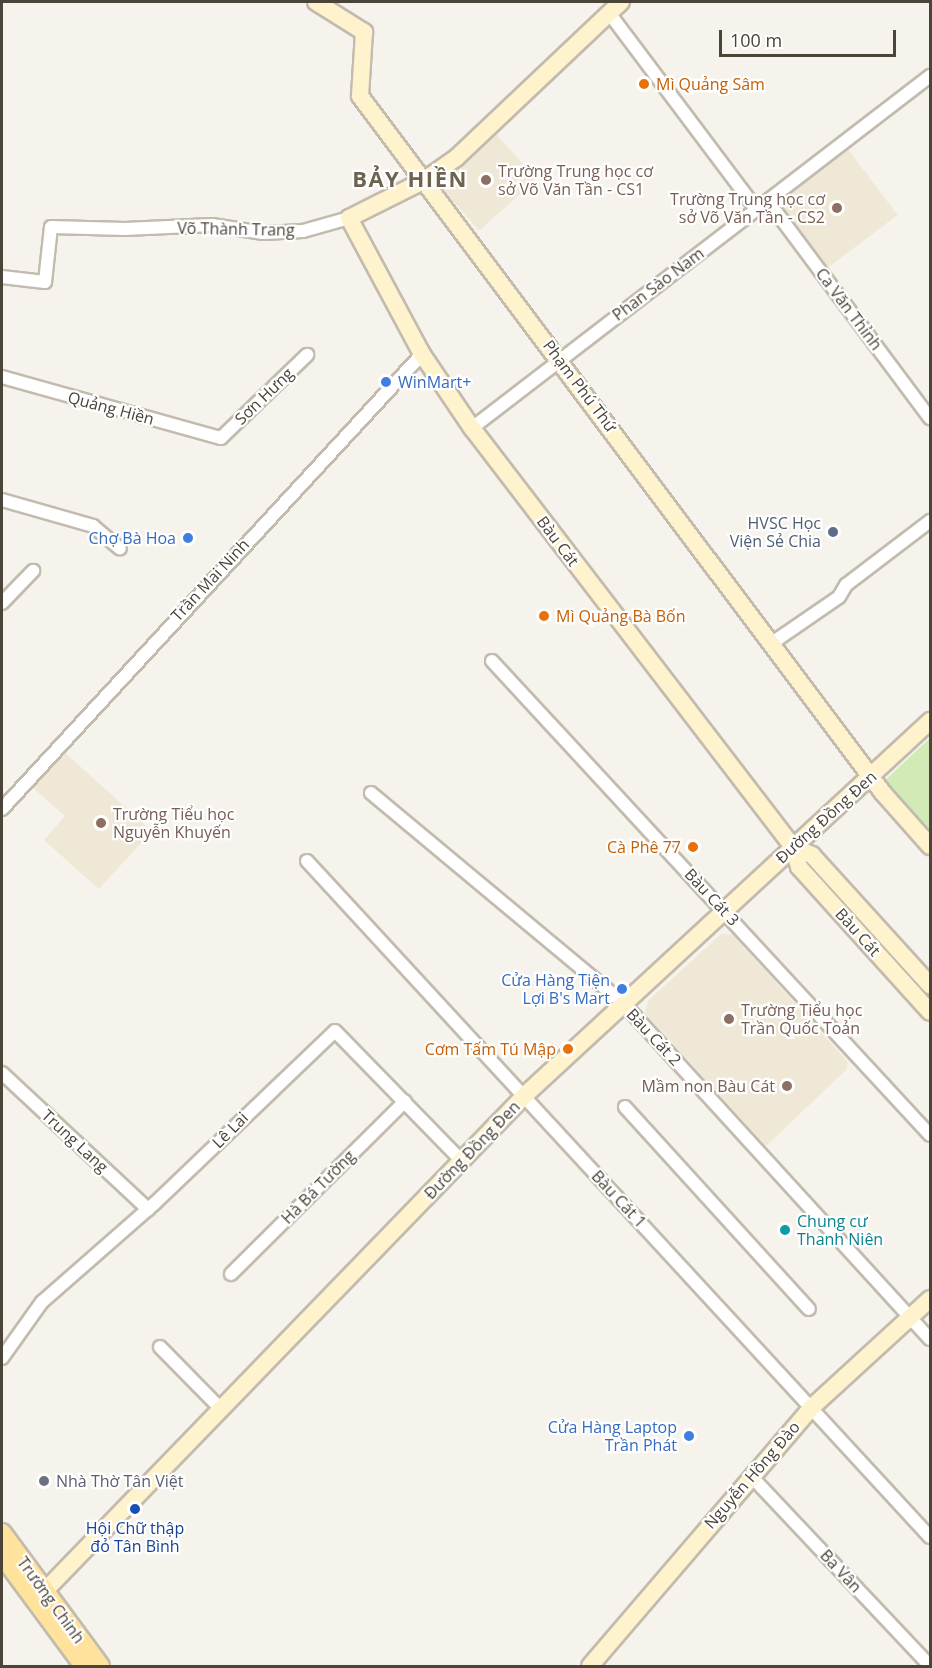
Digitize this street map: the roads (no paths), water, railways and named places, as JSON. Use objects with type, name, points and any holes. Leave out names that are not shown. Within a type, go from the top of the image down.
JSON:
[{"type":"main road","name":"Trường Chinh","points":[[2,1533],[84,1666]]},
{"type":"main road","name":"Trường Chinh","points":[[2,1555],[100,1666]]},
{"type":"street","name":"Phạm Phú Thứ","points":[[316,2],[364,32],[360,96],[871,776],[930,846]]},
{"type":"street","name":"Võ Thành Trang","points":[[2,277],[45,282],[51,227],[125,229],[212,225],[262,233],[303,231],[349,218],[425,180],[481,137],[615,7]]},
{"type":"street","points":[[615,7],[756,209]]},
{"type":"street","name":"Phan Sào Nam","points":[[472,428],[559,358],[930,76]]},
{"type":"street","name":"Ca Văn Thỉnh","points":[[768,201],[930,418]]},
{"type":"street","name":"Bàu Cát","points":[[349,218],[422,354],[472,428],[793,847],[799,867],[930,1009]]},
{"type":"street","name":"Trần Mai Ninh","points":[[2,809],[422,354]]},
{"type":"street","name":"Sơn Hưng","points":[[221,438],[308,356]]},
{"type":"street","name":"Quảng Hiền","points":[[2,377],[221,438]]},
{"type":"street","points":[[2,500],[84,522],[120,549]]},
{"type":"street","points":[[772,643],[839,597],[846,585],[930,521]]},
{"type":"street","points":[[2,603],[33,571]]},
{"type":"street","name":"Bàu Cát 3","points":[[492,661],[930,1136]]},
{"type":"street","name":"Đường Đồng Đen","points":[[40,1596],[524,1096],[930,721]]},
{"type":"street","name":"Bàu Cát 2","points":[[371,794],[623,1003],[930,1339]]},
{"type":"street","name":"Bàu Cát","points":[[793,847],[812,855],[930,985]]},
{"type":"street","name":"Bàu Cát 1","points":[[307,861],[930,1537]]},
{"type":"street","name":"Lê Lai","points":[[2,1358],[42,1302],[148,1209],[335,1031],[461,1160]]},
{"type":"street","name":"Trung Lang","points":[[2,1073],[148,1209]]},
{"type":"street","name":"Hà Bá Tường","points":[[231,1274],[405,1101]]},
{"type":"street","points":[[625,1107],[809,1308]]},
{"type":"street","name":"Nguyễn Hồng Đào","points":[[590,1666],[811,1408],[930,1299]]},
{"type":"street","points":[[159,1347],[221,1409]]},
{"type":"street","name":"Ba Vân","points":[[752,1476],[930,1666]]},
{"type":"place","name":"Mì Quảng Sâm","points":[[644,84]]},
{"type":"place","name":"Trường Trung học cơ sở Võ Văn Tần - CS1","points":[[486,180]]},
{"type":"place","name":"Trường Trung học cơ sở Võ Văn Tần - CS2","points":[[837,208]]},
{"type":"place","name":"WinMart+","points":[[386,382]]},
{"type":"place","name":"HVSC Học Viện Sẻ Chia","points":[[833,532]]},
{"type":"place","name":"Chợ Bà Hoa","points":[[188,538]]},
{"type":"place","name":"Mì Quảng Bà Bốn","points":[[544,616]]},
{"type":"place","name":"Trường Tiểu học Nguyễn Khuyến","points":[[101,823]]},
{"type":"place","name":"Cà Phê 77","points":[[693,847]]},
{"type":"place","name":"Cửa Hàng Tiện Lợi B's Mart","points":[[622,989]]},
{"type":"place","name":"Trường Tiểu học Trần Quốc Toản","points":[[729,1019]]},
{"type":"place","name":"Cơm Tấm Tú Mập","points":[[568,1049]]},
{"type":"place","name":"Mầm non Bàu Cát","points":[[787,1086]]},
{"type":"place","name":"Chung cư Thanh Niên","points":[[785,1230]]},
{"type":"place","name":"Cửa Hàng Laptop Trần Phát","points":[[689,1436]]},
{"type":"place","name":"Nhà Thờ Tân Việt","points":[[44,1481]]},
{"type":"place","name":"Hội Chữ thập đỏ Tân Bình","points":[[135,1509]]},
{"type":"district","name":"BẢY HIỀN","points":[[410,179]]}]
